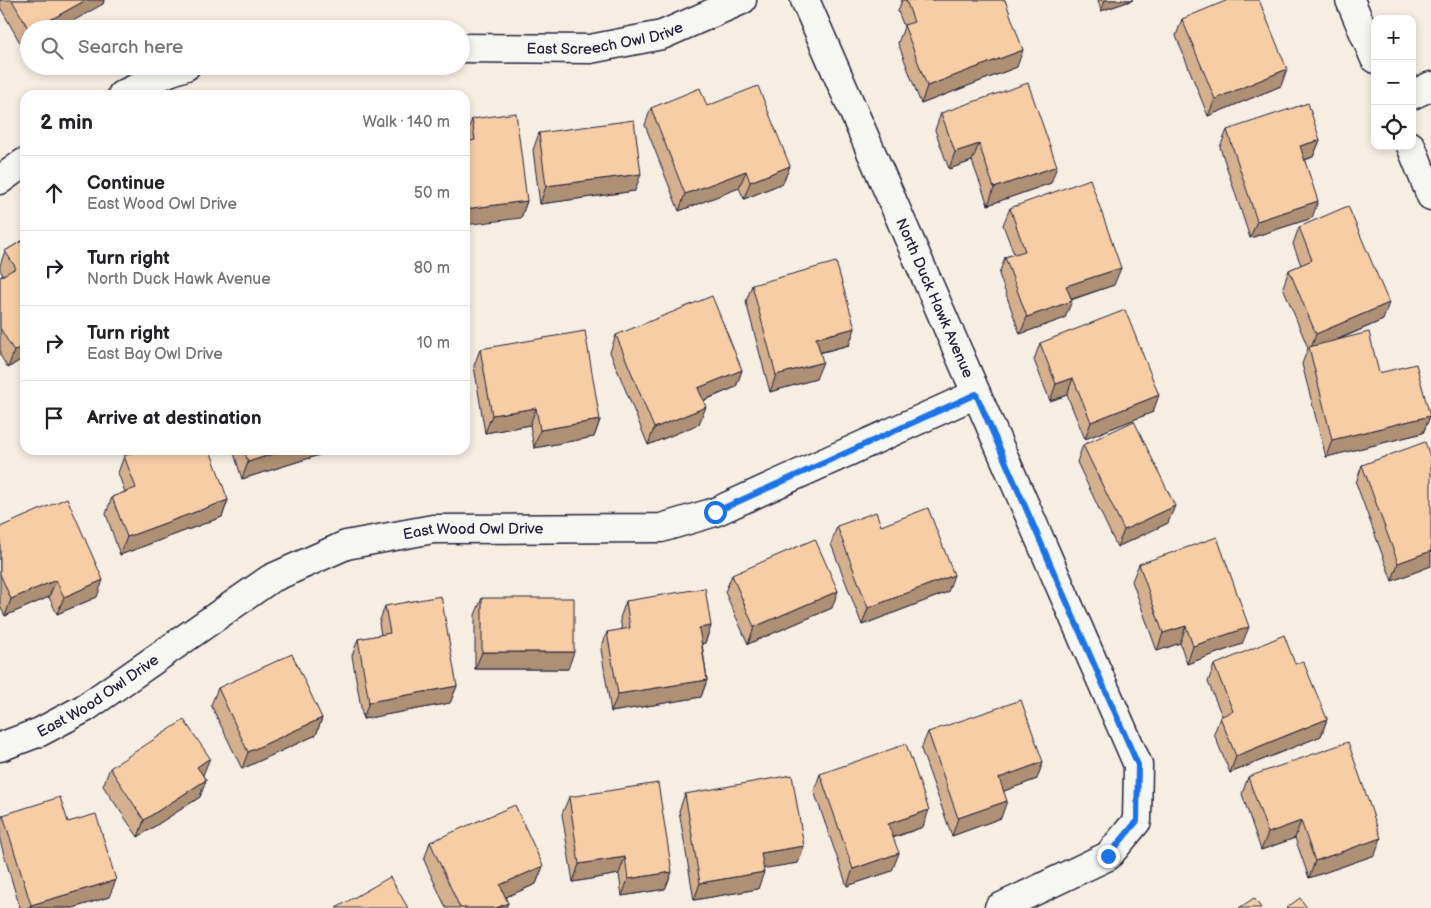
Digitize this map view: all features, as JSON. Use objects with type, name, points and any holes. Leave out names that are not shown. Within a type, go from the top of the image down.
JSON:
[{"type":"street","name":"East Screech Owl Drive","points":[[470,48],[590,49],[662,36],[742,0]]},
{"type":"street","name":"North Duck Hawk Avenue","points":[[804,0],[1138,765],[1137,821],[1108,856],[999,908]]},
{"type":"street","points":[[1350,0],[1371,50]]},
{"type":"street","points":[[132,90],[163,75]]},
{"type":"street","points":[[1416,93],[1431,86]]},
{"type":"street","points":[[1413,150],[1431,196]]},
{"type":"street","points":[[0,180],[20,166]]},
{"type":"street","name":"East Wood Owl Drive","points":[[0,747],[40,732],[85,708],[270,579],[346,545],[433,529],[661,528],[715,512],[976,394]]},
{"type":"building","points":[[12,0],[86,0],[50,20],[23,20]]},
{"type":"building","points":[[906,0],[1005,0],[1023,50],[927,86],[904,25],[914,22]]},
{"type":"building","points":[[1228,0],[1259,0],[1287,69],[1215,99],[1182,19]]},
{"type":"building","points":[[1028,83],[1057,166],[994,188],[979,144],[955,152],[941,113]]},
{"type":"building","points":[[758,86],[790,166],[750,182],[746,171],[685,194],[651,108],[700,88],[707,106]]},
{"type":"building","points":[[1308,103],[1320,140],[1300,146],[1318,201],[1257,221],[1227,130]]},
{"type":"building","points":[[516,113],[527,201],[470,208],[470,141],[475,140],[472,119]]},
{"type":"building","points":[[634,120],[641,174],[546,186],[539,133]]},
{"type":"building","points":[[1090,179],[1121,268],[1066,286],[1072,301],[1027,317],[1005,257],[1025,251],[1010,208]]},
{"type":"building","points":[[1348,206],[1389,303],[1316,334],[1289,270],[1312,260],[1299,227]]},
{"type":"building","points":[[20,242],[20,347],[14,351],[0,328],[0,277],[16,268],[5,251]]},
{"type":"building","points":[[836,262],[855,328],[816,338],[823,362],[776,375],[752,285]]},
{"type":"building","points":[[712,296],[742,370],[698,388],[706,407],[654,428],[616,335]]},
{"type":"building","points":[[1125,310],[1159,395],[1091,422],[1073,378],[1056,384],[1040,343]]},
{"type":"building","points":[[585,331],[600,420],[540,430],[536,408],[492,415],[480,349]]},
{"type":"building","points":[[1369,332],[1379,373],[1416,364],[1430,416],[1332,440],[1309,347]]},
{"type":"building","points":[[1134,421],[1175,506],[1124,530],[1083,445]]},
{"type":"building","points":[[1425,442],[1431,459],[1431,551],[1398,563],[1362,465]]},
{"type":"building","points":[[212,455],[228,500],[127,537],[112,497],[136,488],[124,456]]},
{"type":"building","points":[[246,455],[270,455],[248,462]]},
{"type":"building","points":[[67,498],[103,580],[64,597],[56,580],[11,599],[0,574],[0,527]]},
{"type":"building","points":[[928,508],[954,575],[868,608],[837,526],[876,512],[881,526]]},
{"type":"building","points":[[1217,537],[1249,627],[1193,646],[1186,626],[1163,633],[1139,564]]},
{"type":"building","points":[[815,539],[838,591],[754,627],[732,575]]},
{"type":"building","points":[[705,588],[711,626],[699,628],[707,680],[618,694],[607,632],[630,628],[626,601]]},
{"type":"building","points":[[441,596],[457,686],[369,702],[358,639],[390,633],[385,606]]},
{"type":"building","points":[[482,598],[574,598],[574,652],[482,652]]},
{"type":"building","points":[[1284,635],[1295,664],[1303,661],[1327,719],[1236,756],[1220,717],[1233,711],[1214,665]]},
{"type":"building","points":[[292,654],[322,718],[248,752],[218,688]]},
{"type":"building","points":[[1021,700],[1043,762],[999,778],[1007,801],[958,818],[928,732]]},
{"type":"building","points":[[184,720],[210,758],[197,767],[206,780],[144,820],[110,768]]},
{"type":"building","points":[[1348,742],[1381,838],[1315,861],[1301,821],[1268,833],[1248,777]]},
{"type":"building","points":[[906,744],[929,810],[888,824],[899,853],[853,869],[820,774]]},
{"type":"building","points":[[792,775],[804,846],[761,853],[764,872],[700,883],[685,794]]},
{"type":"building","points":[[658,783],[672,872],[628,879],[625,857],[579,864],[569,797]]},
{"type":"building","points":[[60,797],[68,822],[96,814],[116,880],[31,905],[3,815]]},
{"type":"building","points":[[515,805],[543,866],[500,885],[508,903],[496,908],[460,908],[430,842]]},
{"type":"building","points":[[390,877],[408,908],[336,908]]},
{"type":"building","points":[[1254,898],[1261,908],[1239,908]]},
{"type":"building","points":[[1300,898],[1307,908],[1286,908]]},
{"type":"route","points":[[715,512],[976,394],[1138,765],[1137,821],[1108,856]]}]
